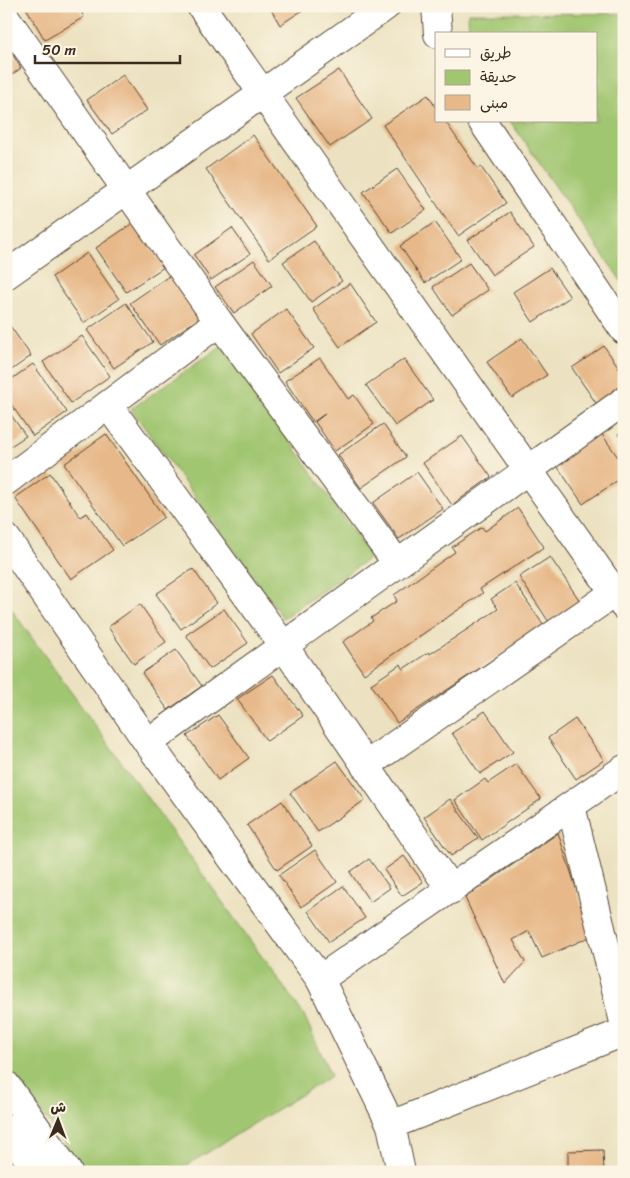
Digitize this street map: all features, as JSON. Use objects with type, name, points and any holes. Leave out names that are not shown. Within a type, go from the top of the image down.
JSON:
[{"type":"street","points":[[201,6],[619,600],[365,766]]},
{"type":"street","points":[[10,266],[127,190],[386,6]]},
{"type":"street","points":[[436,6],[438,32]]},
{"type":"street","points":[[6,18],[219,322],[396,563]]},
{"type":"street","points":[[483,122],[624,330]]},
{"type":"street","points":[[6,481],[219,322]]},
{"type":"street","points":[[148,743],[624,401]]},
{"type":"street","points":[[108,405],[283,645],[450,890]]},
{"type":"street","points":[[6,538],[148,743],[320,979],[391,1124],[401,1172]]},
{"type":"street","points":[[320,979],[624,770]]},
{"type":"street","points":[[571,806],[624,1022]]},
{"type":"street","points":[[391,1124],[624,1032]]},
{"type":"street","points":[[6,1084],[68,1172]]},
{"type":"street","points":[[6,1128],[38,1172]]},
{"type":"green space","points":[[468,13],[624,14],[624,285],[511,122],[598,122],[598,32],[469,32]]},
{"type":"green space","points":[[223,345],[371,557],[283,618],[131,409]]},
{"type":"green space","points":[[6,602],[304,1015],[331,1076],[176,1172],[85,1172],[6,1065]]},
{"type":"building","points":[[25,6],[78,6],[84,17],[45,40]]},
{"type":"building","points":[[269,6],[309,6],[280,25]]},
{"type":"building","points":[[6,44],[21,68],[6,79]]},
{"type":"building","points":[[339,70],[372,119],[330,147],[296,98]]},
{"type":"building","points":[[123,75],[147,110],[112,134],[87,100]]},
{"type":"building","points":[[428,95],[435,106],[435,122],[446,122],[478,169],[481,167],[506,203],[458,236],[383,125]]},
{"type":"building","points":[[253,135],[317,226],[269,259],[206,169]]},
{"type":"building","points":[[397,169],[426,210],[392,233],[363,192]]},
{"type":"building","points":[[510,212],[534,247],[492,275],[468,240]]},
{"type":"building","points":[[435,222],[461,259],[425,283],[400,246]]},
{"type":"building","points":[[133,223],[164,267],[126,292],[96,248]]},
{"type":"building","points":[[232,228],[250,254],[211,280],[194,255]]},
{"type":"building","points":[[314,241],[342,281],[311,302],[283,262]]},
{"type":"building","points":[[87,253],[119,299],[84,323],[52,277]]},
{"type":"building","points":[[254,260],[272,286],[234,313],[215,287]]},
{"type":"building","points":[[469,263],[488,290],[452,315],[433,287]]},
{"type":"building","points":[[550,268],[570,297],[533,322],[513,292]]},
{"type":"building","points":[[172,274],[201,317],[160,345],[130,303]]},
{"type":"building","points":[[350,283],[376,322],[340,347],[313,309]]},
{"type":"building","points":[[126,303],[153,342],[114,368],[87,330]]},
{"type":"building","points":[[286,309],[314,348],[278,373],[251,334]]},
{"type":"building","points":[[6,320],[31,356],[6,374]]},
{"type":"building","points":[[82,336],[110,376],[71,403],[43,362]]},
{"type":"building","points":[[522,338],[547,375],[512,398],[487,362]]},
{"type":"building","points":[[604,346],[624,375],[624,389],[598,406],[572,368]]},
{"type":"building","points":[[320,358],[348,399],[354,395],[374,424],[335,451],[315,422],[326,413],[313,422],[285,381]]},
{"type":"building","points":[[404,359],[433,400],[395,426],[366,385]]},
{"type":"building","points":[[33,364],[67,412],[33,436],[6,397],[6,383]]},
{"type":"building","points":[[6,408],[26,436],[6,449]]},
{"type":"building","points":[[383,424],[406,457],[361,488],[338,455]]},
{"type":"building","points":[[624,430],[624,442],[618,434]]},
{"type":"building","points":[[601,433],[624,466],[624,476],[583,504],[555,463]]},
{"type":"building","points":[[106,434],[164,517],[122,546],[64,464]]},
{"type":"building","points":[[462,436],[491,477],[452,505],[423,463]]},
{"type":"building","points":[[417,472],[443,509],[399,539],[373,503]]},
{"type":"building","points":[[50,473],[80,517],[87,513],[113,550],[71,579],[15,498]]},
{"type":"building","points":[[518,508],[544,547],[480,589],[483,593],[364,674],[343,642],[373,621],[371,618],[397,601],[394,595],[455,552],[452,547],[482,527],[485,531]]},
{"type":"building","points":[[550,557],[580,601],[549,622],[519,577]]},
{"type":"building","points":[[193,569],[217,603],[181,629],[156,594]]},
{"type":"building","points":[[515,583],[544,626],[397,723],[371,684],[401,664],[403,669],[429,652],[430,654],[498,609],[491,599]]},
{"type":"building","points":[[140,604],[166,642],[134,664],[108,627]]},
{"type":"building","points":[[224,609],[248,643],[210,669],[186,635]]},
{"type":"building","points":[[176,650],[202,686],[168,710],[142,673]]},
{"type":"building","points":[[273,675],[303,716],[267,741],[237,699]]},
{"type":"building","points":[[485,711],[513,752],[480,774],[452,733]]},
{"type":"building","points":[[218,715],[249,758],[218,780],[187,736]]},
{"type":"building","points":[[575,719],[604,760],[576,779],[548,738]]},
{"type":"building","points":[[337,761],[365,800],[318,832],[290,793]]},
{"type":"building","points":[[516,764],[541,799],[482,840],[455,800],[485,779],[488,783]]},
{"type":"building","points":[[450,799],[478,838],[451,856],[424,817]]},
{"type":"building","points":[[282,801],[312,846],[277,870],[247,825]]},
{"type":"building","points":[[558,833],[592,936],[542,958],[529,931],[513,940],[525,962],[505,984],[465,898]]},
{"type":"building","points":[[315,850],[337,882],[301,907],[279,875]]},
{"type":"building","points":[[404,856],[423,882],[402,896],[384,870]]},
{"type":"building","points":[[369,859],[390,888],[370,902],[350,872]]},
{"type":"building","points":[[343,886],[365,918],[329,942],[308,911]]},
{"type":"building","points":[[603,1150],[604,1172],[568,1172],[568,1151]]}]
